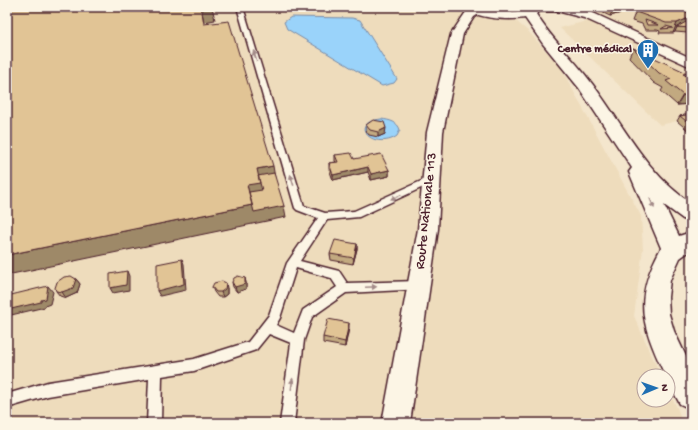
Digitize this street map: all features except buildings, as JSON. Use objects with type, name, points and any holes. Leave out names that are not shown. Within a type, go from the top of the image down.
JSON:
[{"type":"main road","points":[[476,9],[514,15],[537,29],[585,84],[631,155],[682,245],[659,273],[655,298],[658,327],[674,366],[691,394]]},
{"type":"main road","points":[[514,15],[536,9],[537,29]]},
{"type":"main road","points":[[631,155],[672,202],[691,213]]},
{"type":"street","points":[[570,7],[691,63]]},
{"type":"street","points":[[536,9],[558,8],[598,20]]},
{"type":"street","name":"Route Nationale 113","points":[[396,423],[428,229],[434,132],[456,34],[476,9]]},
{"type":"lane","points":[[240,7],[300,208],[324,217],[356,214],[431,180]]},
{"type":"lane","points":[[7,401],[48,389],[194,365],[252,346],[274,318],[292,263],[324,217]]},
{"type":"lane","points":[[292,263],[335,274],[344,288]]},
{"type":"lane","points":[[287,423],[298,340],[307,314],[344,288],[418,286]]},
{"type":"lane","points":[[267,327],[298,340]]},
{"type":"lane","points":[[154,423],[156,371]]},
{"type":"shaded area","points":[[7,7],[450,7],[450,10],[516,21],[529,32],[561,68],[641,216],[643,249],[634,316],[657,368],[636,368],[636,408],[676,408],[676,406],[682,423],[7,423]]},
{"type":"shaded area","points":[[580,7],[691,7],[691,133],[677,121],[660,125],[560,28],[602,17]]},
{"type":"water","points":[[291,17],[352,18],[360,20],[397,79],[394,83],[382,86],[287,29],[284,22]]},
{"type":"water","points":[[381,119],[395,123],[399,127],[400,130],[397,136],[384,141],[374,139],[366,134],[364,129],[368,123],[373,120]]},
{"type":"place","name":"Centre médical","points":[[648,70]]}]
